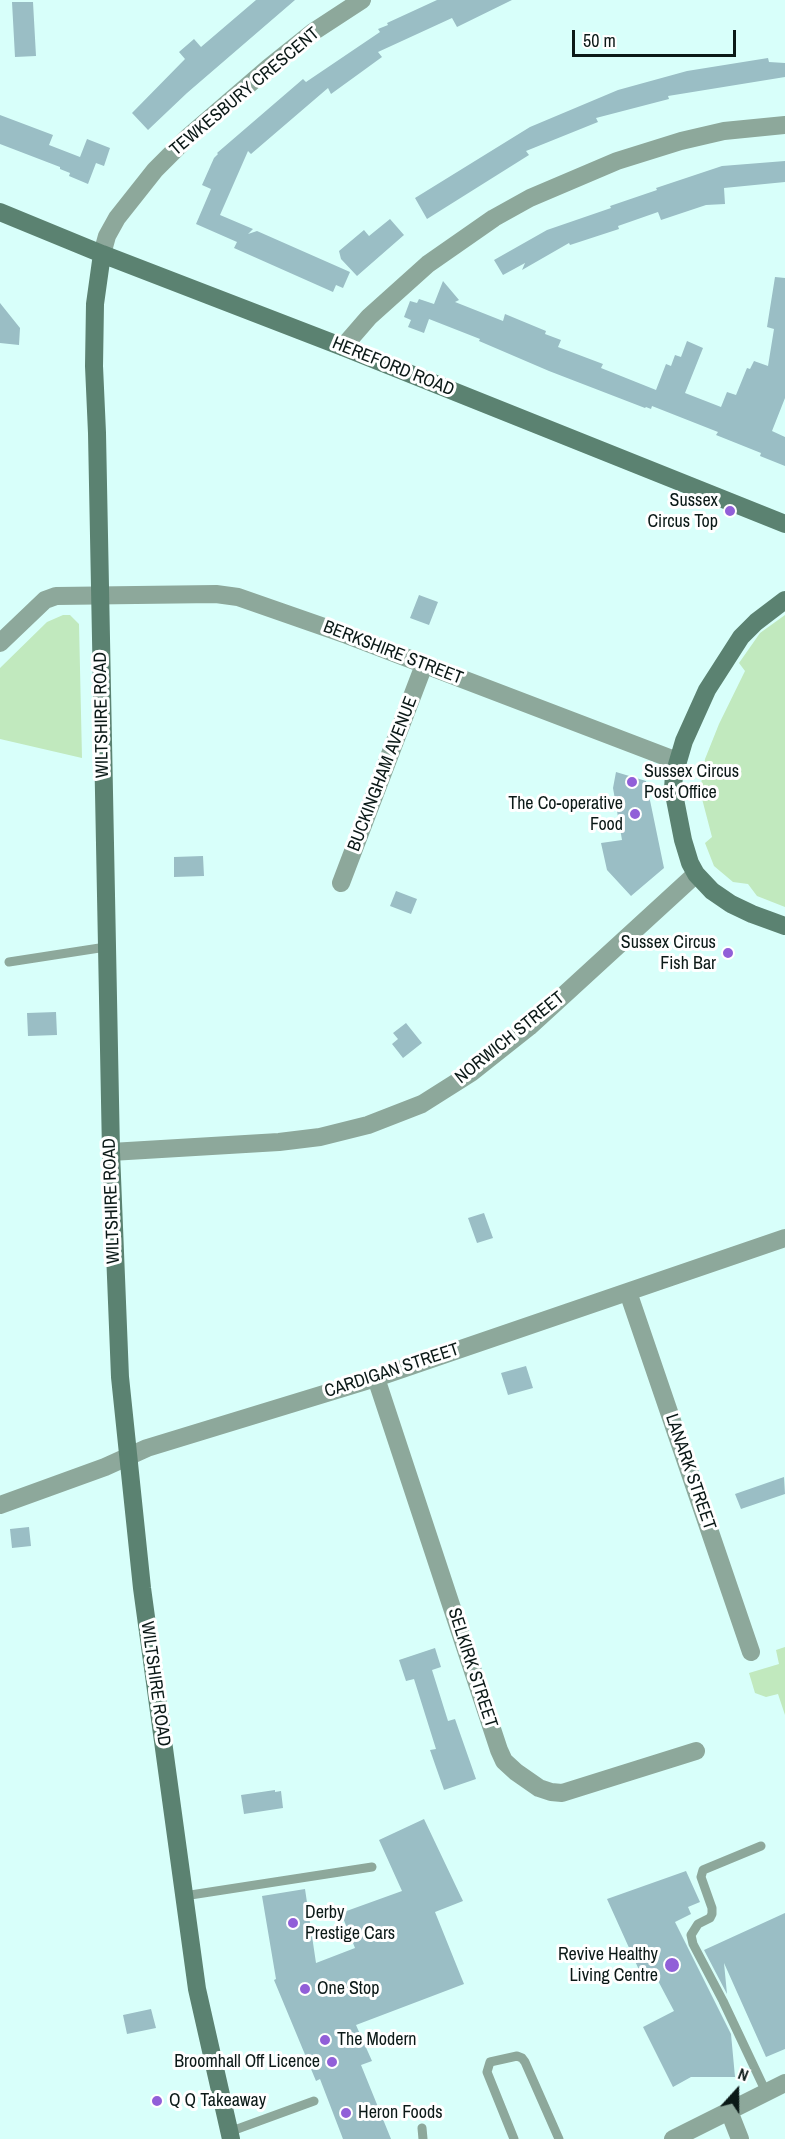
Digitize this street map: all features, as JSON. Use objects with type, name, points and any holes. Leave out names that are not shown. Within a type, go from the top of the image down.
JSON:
[{"type":"street","name":"TEWKESBURY CRESCENT","points":[[102,254],[107,236],[117,218],[155,170],[188,137],[313,32],[362,0]]},
{"type":"street","points":[[343,347],[369,316],[428,264],[469,234],[530,198],[617,161],[681,141],[724,131],[785,125]]},
{"type":"street","name":"HEREFORD ROAD","points":[[0,212],[785,524]]},
{"type":"street","name":"WILTSHIRE ROAD","points":[[102,254],[95,304],[94,366],[115,1287],[127,1457],[159,1717],[197,1989],[230,2136]]},
{"type":"street","name":"BERKSHIRE STREET","points":[[0,643],[45,600],[56,596],[216,594],[238,597],[294,615],[677,761]]},
{"type":"street","points":[[785,600],[756,622],[733,647],[699,704],[677,761],[674,775],[674,800],[690,863],[696,874],[712,891],[731,904],[785,926]]},
{"type":"street","name":"BUCKINGHAM AVENUE","points":[[341,883],[424,665]]},
{"type":"street","name":"NORWICH STREET","points":[[111,1152],[279,1142],[320,1137],[368,1125],[423,1104],[471,1073],[528,1027],[696,874]]},
{"type":"street","name":"CARDIGAN STREET","points":[[0,1505],[147,1448],[376,1378],[785,1238]]},
{"type":"street","name":"LANARK STREET","points":[[628,1292],[751,1652]]},
{"type":"street","name":"SELKIRK STREET","points":[[376,1378],[504,1761],[539,1788],[562,1793],[696,1751]]},
{"type":"street","points":[[673,2139],[785,2083]]},
{"type":"street","points":[[729,2111],[740,2139]]},
{"type":"lane","points":[[9,962],[106,947]]},
{"type":"lane","points":[[761,1846],[703,1870],[701,1877],[712,1914],[710,1918],[698,1924],[691,1935],[693,1944],[766,2092]]},
{"type":"lane","points":[[184,1896],[372,1867]]},
{"type":"lane","points":[[514,2139],[487,2072],[490,2062],[517,2056],[525,2062],[559,2139]]},
{"type":"lane","points":[[230,2136],[315,2101]]},
{"type":"lane","points":[[422,2128],[423,2139]]},
{"type":"green space","points":[[63,615],[70,615],[79,624],[82,758],[0,739],[0,668],[47,622]]},
{"type":"green space","points":[[785,615],[785,907],[757,896],[748,884],[733,882],[714,866],[705,843],[712,837],[700,791],[705,759],[745,671],[739,663],[760,633]]},
{"type":"green space","points":[[785,1647],[785,1715],[778,1694],[766,1697],[755,1693],[749,1673],[779,1664],[776,1650]]},
{"type":"building","points":[[256,0],[295,0],[187,93],[148,130],[132,113],[185,59],[179,52],[194,39],[201,47]]},
{"type":"building","points":[[437,0],[512,0],[457,27],[452,18],[378,52],[382,57],[331,94],[328,88],[251,154],[248,151],[220,215],[253,229],[248,234],[257,231],[350,272],[343,288],[336,285],[333,292],[234,248],[237,242],[196,224],[211,189],[202,185],[217,153],[303,79],[306,82],[380,32],[378,29],[388,25],[387,23]]},
{"type":"building","points":[[12,2],[33,2],[36,56],[15,57]]},
{"type":"building","points":[[768,58],[769,62],[785,63],[785,77],[668,96],[669,99],[596,118],[598,122],[526,151],[529,155],[427,219],[415,198],[530,127],[618,90],[687,71]]},
{"type":"building","points":[[0,115],[53,135],[49,145],[80,157],[87,139],[110,148],[104,166],[96,163],[88,184],[69,176],[70,173],[60,167],[0,144]]},
{"type":"building","points":[[785,161],[785,182],[724,188],[725,204],[706,205],[661,220],[658,212],[618,226],[619,229],[570,245],[569,243],[522,270],[525,263],[503,275],[494,260],[547,230],[611,208],[610,206],[657,190],[656,188],[722,166]]},
{"type":"building","points":[[390,219],[404,235],[357,276],[341,259],[339,251],[364,230],[369,236]]},
{"type":"building","points":[[775,277],[785,278],[785,398],[772,431],[785,437],[785,466],[760,456],[761,453],[716,435],[718,432],[652,406],[651,409],[645,408],[549,371],[479,341],[480,339],[429,319],[424,333],[408,327],[411,320],[404,317],[410,301],[417,303],[419,299],[434,304],[443,281],[459,300],[455,302],[503,321],[505,314],[546,331],[545,334],[561,340],[558,347],[603,364],[601,368],[656,390],[666,364],[671,366],[675,355],[681,357],[687,341],[703,348],[685,393],[721,407],[727,392],[736,395],[747,368],[750,369],[754,361],[768,366],[774,329],[767,327]]},
{"type":"building","points":[[0,303],[20,328],[19,345],[0,343]]},
{"type":"building","points":[[419,595],[438,602],[429,625],[410,618]]},
{"type":"building","name":"The Co-operative Food","points":[[616,772],[646,781],[664,868],[631,896],[607,870],[601,843],[622,840],[613,788]]},
{"type":"building","points":[[203,856],[204,876],[174,877],[174,857]]},
{"type":"building","points":[[396,891],[417,899],[411,914],[390,906]]},
{"type":"building","points":[[56,1012],[57,1035],[28,1036],[27,1013]]},
{"type":"building","points":[[406,1023],[422,1043],[403,1058],[392,1044],[398,1039],[393,1033]]},
{"type":"building","points":[[484,1213],[493,1238],[477,1243],[468,1218]]},
{"type":"building","points":[[526,1366],[533,1388],[508,1395],[501,1373]]},
{"type":"building","points":[[784,1477],[785,1494],[741,1509],[735,1494]]},
{"type":"building","points":[[29,1527],[31,1546],[12,1548],[10,1529]]},
{"type":"building","points":[[435,1648],[441,1667],[432,1670],[448,1721],[455,1719],[476,1779],[444,1790],[430,1750],[436,1749],[414,1679],[406,1681],[399,1660]]},
{"type":"building","points":[[275,1790],[275,1792],[281,1791],[283,1808],[244,1814],[241,1795]]},
{"type":"building","points":[[424,1819],[463,1901],[435,1912],[464,1984],[356,2025],[372,2061],[361,2065],[391,2139],[343,2139],[320,2079],[316,2081],[274,1980],[276,1979],[262,1896],[305,1889],[316,1963],[355,1948],[341,1913],[402,1891],[379,1840]]},
{"type":"building","points":[[686,1871],[700,1902],[688,1907],[691,1914],[675,1922],[731,2034],[735,2077],[691,2077],[673,2087],[643,2027],[674,2011],[656,1977],[644,1981],[607,1899]]},
{"type":"building","points":[[785,1913],[785,2049],[766,2057],[724,1963],[727,1994],[704,1950]]},
{"type":"building","points":[[151,2009],[156,2028],[127,2034],[123,2015]]},
{"type":"place","name":"Sussex Circus Top","points":[[730,511]]},
{"type":"place","name":"Sussex Circus Post Office","points":[[632,782]]},
{"type":"place","name":"The Co-operative Food","points":[[635,814]]},
{"type":"place","name":"Sussex Circus Fish Bar","points":[[728,953]]},
{"type":"place","name":"Derby Prestige Cars","points":[[293,1923]]},
{"type":"place","name":"Revive Healthy Living Centre","points":[[672,1965]]},
{"type":"place","name":"One Stop","points":[[305,1989]]},
{"type":"place","name":"The Modern","points":[[325,2040]]},
{"type":"place","name":"Broomhall Off Licence","points":[[332,2062]]},
{"type":"place","name":"Q Q Takeaway","points":[[157,2101]]},
{"type":"place","name":"Heron Foods","points":[[346,2113]]}]
